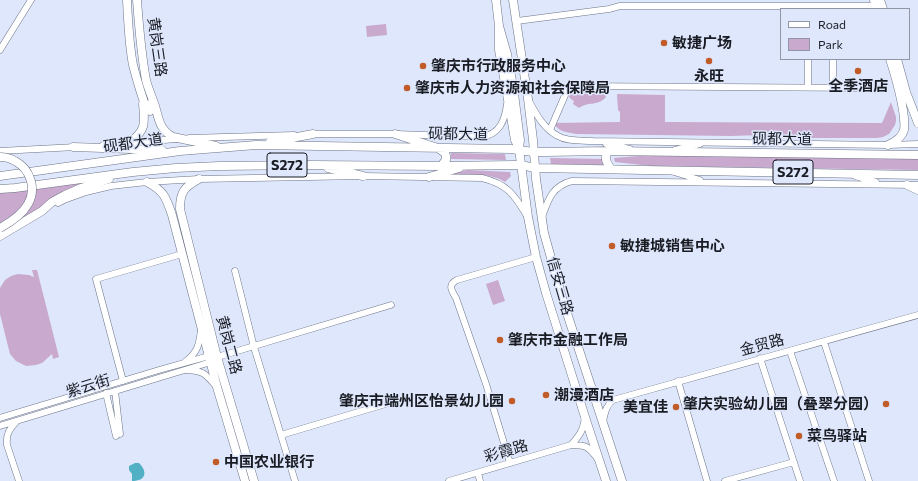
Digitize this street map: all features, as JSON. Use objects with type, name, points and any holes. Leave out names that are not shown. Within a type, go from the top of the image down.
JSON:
[{"type":"main road","name":"黄岗三路","points":[[127,0],[133,64],[142,96]]},
{"type":"main road","name":"黄岗三路","points":[[137,0],[141,48],[147,81],[162,128],[173,137],[226,148]]},
{"type":"main road","points":[[496,0],[513,86],[520,140],[518,150]]},
{"type":"main road","name":"信安三路","points":[[513,0],[528,98],[536,179],[544,233],[563,302],[622,481]]},
{"type":"main road","points":[[500,26],[499,50],[518,150]]},
{"type":"main road","points":[[888,145],[900,138],[905,127],[903,109],[890,60]]},
{"type":"main road","points":[[897,60],[906,92],[918,123]]},
{"type":"main road","points":[[513,86],[526,84]]},
{"type":"main road","points":[[142,96],[147,110],[150,111],[152,109],[152,97]]},
{"type":"main road","points":[[129,143],[138,135],[144,125],[142,96]]},
{"type":"main road","points":[[903,109],[905,113],[908,114],[913,110]]},
{"type":"main road","points":[[256,145],[313,134]]},
{"type":"main road","points":[[395,134],[438,148],[445,153],[446,156],[446,160],[441,166]]},
{"type":"main road","name":"砚都大道","points":[[0,176],[180,151],[256,145],[518,150],[534,152],[668,151],[918,155]]},
{"type":"main road","points":[[73,147],[180,151]]},
{"type":"main road","name":"信安三路","points":[[518,150],[528,217],[536,257],[606,481]]},
{"type":"main road","points":[[608,151],[606,159],[611,169]]},
{"type":"main road","points":[[0,157],[8,158],[21,165],[26,170],[32,184],[32,191],[31,198],[24,210],[17,217],[0,228]]},
{"type":"main road","points":[[312,165],[363,176]]},
{"type":"main road","name":"砚都大道","points":[[0,189],[133,172],[190,167],[312,165],[521,165],[535,168],[918,175]]},
{"type":"main road","points":[[429,177],[468,165]]},
{"type":"main road","points":[[0,236],[42,211],[52,202],[65,195],[81,188],[133,172]]},
{"type":"main road","name":"黄岗二路","points":[[199,179],[188,184],[183,192],[180,199],[181,214],[217,387],[245,481]]},
{"type":"main road","name":"黄岗二路","points":[[147,182],[164,194],[167,200],[201,326],[237,424],[254,481]]},
{"type":"main road","points":[[907,185],[918,190]]},
{"type":"main road","points":[[172,215],[176,212],[181,214]]},
{"type":"main road","points":[[532,236],[544,233]]},
{"type":"main road","points":[[229,426],[237,424]]},
{"type":"street","points":[[0,50],[30,0]]},
{"type":"street","points":[[517,21],[609,9],[620,6],[825,8],[878,5]]},
{"type":"street","points":[[808,60],[808,87]]},
{"type":"street","points":[[833,60],[833,87]]},
{"type":"street","points":[[550,130],[569,86],[569,78]]},
{"type":"street","points":[[569,86],[872,88]]},
{"type":"street","name":"砚都大道","points":[[528,98],[542,122],[558,136],[568,139],[593,141],[888,145],[918,144]]},
{"type":"street","points":[[0,151],[129,143],[179,138],[313,134],[395,134],[486,137],[492,134],[503,122],[506,116],[508,99]]},
{"type":"street","points":[[593,141],[641,151]]},
{"type":"street","points":[[668,151],[711,142]]},
{"type":"street","points":[[667,170],[707,183]]},
{"type":"street","points":[[845,173],[884,185]]},
{"type":"street","points":[[42,211],[64,200],[86,192],[111,186],[147,182],[199,179],[363,176],[482,178],[491,180],[504,187],[518,199],[528,217]]},
{"type":"street","points":[[542,217],[550,197],[557,188],[564,183],[572,181],[918,185]]},
{"type":"street","points":[[123,381],[96,279],[182,254]]},
{"type":"street","points":[[510,463],[486,384],[451,287],[453,282],[457,280],[536,257]]},
{"type":"street","points":[[235,271],[254,347],[295,481]]},
{"type":"street","points":[[183,367],[391,305]]},
{"type":"street","name":"金贸路","points":[[613,400],[918,315]]},
{"type":"street","points":[[183,367],[197,350],[201,326]]},
{"type":"street","points":[[824,342],[869,481]]},
{"type":"street","points":[[790,350],[834,481]]},
{"type":"street","points":[[760,358],[800,481]]},
{"type":"street","points":[[183,367],[203,373],[208,376],[217,387]]},
{"type":"street","name":"紫云街","points":[[0,418],[159,370],[183,367]]},
{"type":"street","name":"紫云街","points":[[0,426],[161,377],[183,367]]},
{"type":"street","points":[[159,370],[161,377]]},
{"type":"street","points":[[678,381],[707,481]]},
{"type":"street","points":[[590,385],[602,396],[613,400],[607,408],[602,423]]},
{"type":"street","points":[[106,393],[118,435],[114,391]]},
{"type":"street","points":[[281,435],[409,397]]},
{"type":"street","points":[[571,445],[580,434],[585,417]]},
{"type":"street","points":[[18,421],[7,433],[7,445],[18,481]]},
{"type":"street","points":[[0,438],[4,442],[18,481]]},
{"type":"street","points":[[571,445],[585,446],[600,462]]},
{"type":"street","name":"彩霞路","points":[[448,481],[571,445]]},
{"type":"street","points":[[725,481],[794,462]]},
{"type":"street","points":[[478,472],[480,481]]},
{"type":"green space","points":[[386,24],[387,35],[367,37],[366,26]]},
{"type":"green space","points":[[570,94],[603,94],[606,97],[599,102],[579,108],[573,104],[574,101],[569,97]]},
{"type":"green space","points":[[617,94],[665,95],[665,122],[882,123],[891,102],[896,121],[889,134],[877,138],[803,138],[761,135],[576,134],[560,130],[554,123],[620,122]]},
{"type":"green space","points":[[451,153],[505,154],[506,160],[451,159]]},
{"type":"green space","points":[[650,155],[918,159],[918,170],[651,166],[615,162],[614,158]]},
{"type":"green space","points":[[550,158],[605,159],[605,165],[551,164]]},
{"type":"green space","points":[[468,170],[510,172],[511,176],[505,182],[486,175],[450,174]]},
{"type":"green space","points":[[92,182],[18,222],[0,224],[0,190]]},
{"type":"green space","points":[[32,270],[37,270],[59,357],[53,359],[52,354],[42,363],[26,366],[16,361],[10,354],[0,314],[0,288],[5,280],[11,276],[18,274],[34,277]]},
{"type":"green space","points":[[498,280],[505,301],[493,305],[486,284]]},
{"type":"water","points":[[139,463],[142,466],[144,475],[143,478],[137,481],[132,481],[132,474],[129,470],[129,466]]},
{"type":"place","name":"敏捷广场","points":[[664,43]]},
{"type":"place","name":"永旺","points":[[709,61]]},
{"type":"place","name":"肇庆市行政服务中心","points":[[423,66]]},
{"type":"place","name":"全季酒店","points":[[858,71]]},
{"type":"place","name":"肇庆市人力资源和社会保障局","points":[[407,88]]},
{"type":"place","name":"敏捷城销售中心","points":[[612,246]]},
{"type":"place","name":"肇庆市金融工作局","points":[[500,340]]},
{"type":"place","name":"潮漫酒店","points":[[546,395]]},
{"type":"place","name":"肇庆市端州区怡景幼儿园","points":[[512,401]]},
{"type":"place","name":"肇庆实验幼儿园（叠翠分园）","points":[[886,404]]},
{"type":"place","name":"美宜佳","points":[[676,407]]},
{"type":"place","name":"菜鸟驿站","points":[[799,436]]},
{"type":"place","name":"中国农业银行","points":[[216,462]]}]
